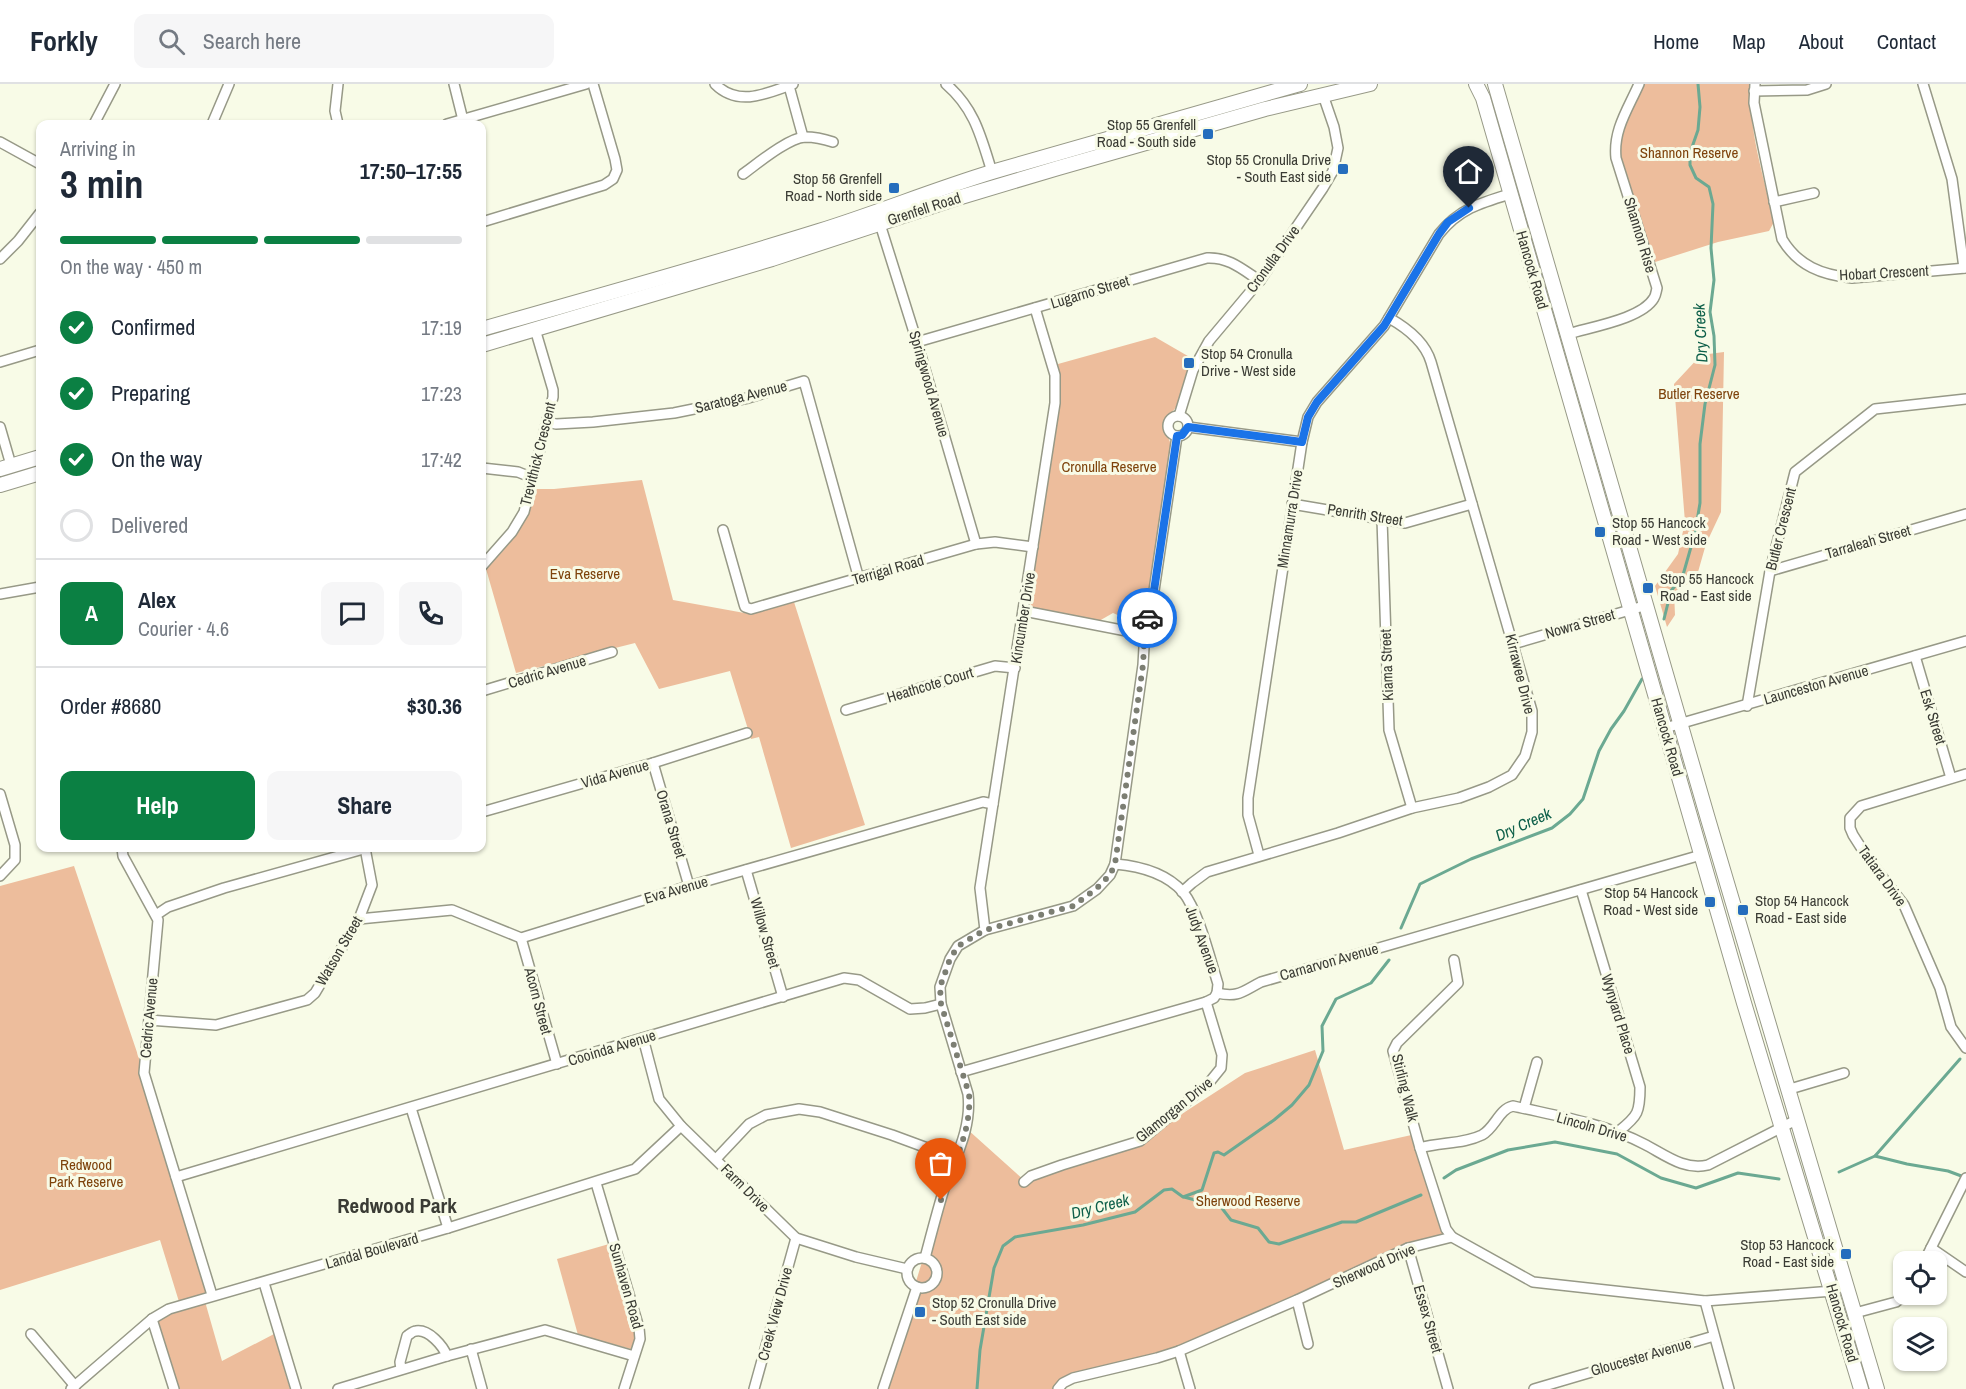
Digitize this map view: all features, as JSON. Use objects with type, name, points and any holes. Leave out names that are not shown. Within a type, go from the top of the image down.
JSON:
[{"type":"main road","name":"Grenfell Road","points":[[486,328],[818,231],[992,172],[1300,84]]},
{"type":"main road","name":"Grenfell Road","points":[[486,344],[772,259],[996,187],[1265,109],[1321,89],[1370,84]]},
{"type":"main road","name":"Hancock Road","points":[[1476,84],[1483,99],[1701,855],[1861,1389]]},
{"type":"main road","name":"Hancock Road","points":[[1495,84],[1717,850],[1790,1089],[1877,1389]]},
{"type":"main road","points":[[992,172],[996,187]]},
{"type":"main road","points":[[531,315],[535,329]]},
{"type":"main road","points":[[6,467],[36,458]]},
{"type":"main road","points":[[0,485],[36,474]]},
{"type":"main road","points":[[1701,855],[1717,850]]},
{"type":"street","points":[[96,120],[115,84]]},
{"type":"street","points":[[214,120],[229,84]]},
{"type":"street","points":[[337,120],[338,84]]},
{"type":"street","points":[[454,84],[463,120],[586,84]]},
{"type":"street","points":[[486,221],[592,190],[613,180],[617,170],[615,159],[593,84]]},
{"type":"street","points":[[715,84],[722,91],[734,97],[746,98],[791,85],[803,137]]},
{"type":"street","name":"Shannon Rise","points":[[1568,334],[1640,311],[1654,298],[1657,288],[1616,158],[1614,144],[1617,130],[1639,84]]},
{"type":"street","points":[[1755,87],[1807,90],[1826,84]]},
{"type":"street","points":[[1923,84],[1952,179],[1965,268]]},
{"type":"street","points":[[954,86],[972,114],[992,172]]},
{"type":"street","name":"Hobart Crescent","points":[[1755,87],[1754,103],[1782,239],[1790,251],[1807,266],[1833,276],[1852,278],[1965,268]]},
{"type":"street","name":"Cronulla Drive","points":[[1179,416],[1188,383],[1200,355],[1222,324],[1260,281],[1323,188],[1337,159],[1337,138],[1321,89]]},
{"type":"street","points":[[743,174],[781,148],[803,137],[833,142]]},
{"type":"street","points":[[0,142],[36,162]]},
{"type":"street","name":"Minnamurra Drive","points":[[1259,855],[1248,815],[1248,798],[1292,504],[1308,417],[1317,402],[1389,318],[1448,222],[1469,208],[1510,194]]},
{"type":"street","points":[[1774,202],[1814,194]]},
{"type":"street","points":[[0,260],[36,218]]},
{"type":"street","name":"Springwood Avenue","points":[[880,224],[976,544]]},
{"type":"street","name":"Lugarno Street","points":[[917,342],[1207,258],[1234,262],[1260,281]]},
{"type":"street","name":"Kincumber Drive","points":[[985,930],[980,888],[1055,403],[1055,375],[1035,308]]},
{"type":"street","name":"Kirrawee Drive","points":[[1182,892],[1208,872],[1412,808],[1459,798],[1489,787],[1512,775],[1525,756],[1532,732],[1532,711],[1427,349],[1403,326],[1389,318]]},
{"type":"street","name":"Trevithick Crescent","points":[[486,561],[519,522],[524,512],[547,422],[553,390],[535,329]]},
{"type":"street","points":[[0,362],[36,351]]},
{"type":"street","name":"Saratoga Avenue","points":[[547,422],[556,424],[593,422],[674,412],[748,398],[804,381],[859,579]]},
{"type":"street","name":"Butler Crescent","points":[[1747,706],[1770,571],[1795,472],[1875,409],[1966,399]]},
{"type":"street","points":[[1177,436],[1169,430],[1170,420],[1179,416],[1184,418],[1188,427]]},
{"type":"street","points":[[0,427],[6,467]]},
{"type":"street","points":[[1188,427],[1302,442]]},
{"type":"street","points":[[1177,436],[1182,435],[1188,427]]},
{"type":"street","points":[[925,1258],[945,1188],[967,1129],[970,1107],[969,1094],[941,1004],[940,987],[950,959],[958,946],[985,930],[1073,906],[1110,875],[1115,864],[1143,665],[1142,633],[1152,604],[1177,436]]},
{"type":"street","points":[[486,468],[518,472],[533,478]]},
{"type":"street","name":"Penrith Street","points":[[1292,504],[1405,524],[1472,504]]},
{"type":"street","name":"Tarraleah Street","points":[[1770,571],[1966,514]]},
{"type":"street","name":"Kiama Street","points":[[1382,519],[1389,730],[1412,808]]},
{"type":"street","name":"Terrigal Road","points":[[723,530],[745,607],[751,609],[976,544],[995,542],[1033,547]]},
{"type":"street","points":[[0,594],[36,588]]},
{"type":"street","name":"Nowra Street","points":[[1513,644],[1647,605]]},
{"type":"street","points":[[1024,611],[1142,633]]},
{"type":"street","name":"Launceston Avenue","points":[[1665,728],[1966,641]]},
{"type":"street","name":"Cedric Avenue","points":[[486,690],[612,652]]},
{"type":"street","name":"Esk Street","points":[[1915,656],[1951,778]]},
{"type":"street","name":"Heathcote Court","points":[[846,710],[995,666],[1015,668]]},
{"type":"street","name":"Vida Avenue","points":[[486,812],[747,733]]},
{"type":"street","name":"Orana Street","points":[[653,763],[689,886]]},
{"type":"street","name":"Tatiara Drive","points":[[1966,774],[1861,806],[1850,818],[1850,828],[1869,860],[1904,905],[1940,988],[1951,1027],[1966,1048]]},
{"type":"street","points":[[0,794],[15,844],[15,860],[0,876]]},
{"type":"street","name":"Eva Avenue","points":[[521,938],[689,886],[925,818],[983,802],[993,804]]},
{"type":"street","name":"Cedric Avenue","points":[[123,852],[158,920],[144,1073],[212,1295]]},
{"type":"street","points":[[156,915],[168,907],[224,888],[352,852]]},
{"type":"street","name":"Watson Street","points":[[149,1020],[216,1024],[307,1000],[315,993],[359,919],[372,885],[367,852]]},
{"type":"street","name":"Carnarvon Avenue","points":[[1217,993],[1228,995],[1242,993],[1261,982],[1701,855]]},
{"type":"street","name":"Judy Avenue","points":[[1115,864],[1140,867],[1160,876],[1182,892],[1202,932],[1218,984],[1217,993]]},
{"type":"street","name":"Willow Street","points":[[746,870],[783,997]]},
{"type":"street","name":"Wynyard Place","points":[[1581,890],[1640,1087],[1640,1102],[1635,1118],[1619,1131]]},
{"type":"street","points":[[359,919],[452,910],[521,938]]},
{"type":"street","name":"Acorn Street","points":[[521,938],[557,1064]]},
{"type":"street","name":"Stirling Walk","points":[[1452,1237],[1446,1229],[1420,1148],[1394,1051],[1397,1043],[1458,983],[1454,960]]},
{"type":"street","name":"Cooinda Avenue","points":[[177,1177],[844,978],[859,980],[910,1009],[941,1004]]},
{"type":"street","points":[[961,1072],[1206,1002],[1214,998],[1217,993]]},
{"type":"street","name":"Glamorgan Drive","points":[[1024,1182],[1031,1176],[1052,1168],[1140,1142],[1209,1084],[1221,1068],[1222,1055],[1206,1002]]},
{"type":"street","name":"Farm Drive","points":[[643,1038],[659,1099],[681,1126],[796,1238],[856,1257],[907,1269]]},
{"type":"street","points":[[1420,1148],[1436,1143],[1475,1138],[1485,1133],[1507,1107],[1524,1108],[1537,1062]]},
{"type":"street","points":[[1790,1089],[1844,1073]]},
{"type":"street","points":[[411,1108],[448,1228]]},
{"type":"street","points":[[716,1159],[749,1124],[766,1115],[799,1108],[871,1128],[957,1159]]},
{"type":"street","name":"Lincoln Drive","points":[[1524,1108],[1619,1131],[1681,1164],[1701,1167],[1798,1119]]},
{"type":"street","name":"Landal Boulevard","points":[[73,1387],[152,1319],[169,1309],[212,1295],[264,1283],[596,1183],[635,1169],[681,1126]]},
{"type":"street","points":[[1930,1251],[1965,1180]]},
{"type":"street","name":"Sunhaven Road","points":[[596,1183],[639,1329],[640,1339],[624,1389]]},
{"type":"street","points":[[1452,1237],[1533,1282],[1705,1301],[1833,1291]]},
{"type":"street","name":"Sherwood Drive","points":[[1061,1386],[1073,1378],[1179,1351],[1297,1300],[1408,1248],[1452,1237]]},
{"type":"street","name":"Creek View Drive","points":[[754,1389],[796,1238]]},
{"type":"street","name":"Essex Street","points":[[1408,1248],[1448,1389]]},
{"type":"street","points":[[1931,1248],[1966,1272]]},
{"type":"street","points":[[925,1258],[934,1263],[937,1268],[936,1279],[928,1287],[917,1287],[910,1282],[907,1269],[912,1261],[925,1258]]},
{"type":"street","points":[[264,1283],[296,1389]]},
{"type":"street","points":[[883,1389],[917,1287]]},
{"type":"street","points":[[1297,1300],[1308,1344]]},
{"type":"street","points":[[1705,1301],[1729,1389]]},
{"type":"street","points":[[1855,1313],[1893,1303]]},
{"type":"street","points":[[152,1319],[174,1389]]},
{"type":"street","points":[[338,1389],[471,1349],[545,1330],[634,1356]]},
{"type":"street","points":[[401,1369],[402,1350],[407,1336],[416,1331],[427,1333],[444,1348],[447,1356]]},
{"type":"street","points":[[31,1334],[73,1387]]},
{"type":"street","name":"Gloucester Avenue","points":[[1534,1389],[1714,1336]]},
{"type":"street","points":[[471,1349],[482,1389]]},
{"type":"street","points":[[1179,1351],[1191,1389]]},
{"type":"green space","name":"Shannon Reserve","points":[[1644,84],[1751,84],[1754,136],[1774,222],[1769,231],[1718,242],[1652,263],[1619,157],[1620,131]]},
{"type":"green space","name":"Cronulla Reserve","points":[[1155,337],[1193,359],[1176,407],[1165,422],[1165,430],[1170,442],[1170,455],[1147,606],[1137,629],[1120,625],[1120,616],[1113,613],[1099,621],[1035,609],[1031,606],[1029,598],[1060,397],[1058,364]]},
{"type":"green space","name":"Butler Reserve","points":[[1724,352],[1721,512],[1706,544],[1696,579],[1674,592],[1675,615],[1667,627],[1655,586],[1678,554],[1685,522],[1674,384],[1701,355]]},
{"type":"green space","name":"Eva Reserve","points":[[642,480],[673,600],[750,614],[794,602],[865,825],[791,848],[759,737],[751,739],[730,671],[659,689],[635,643],[516,673],[486,569],[517,533],[527,514],[535,489]]},
{"type":"green space","name":"Redwood Park Reserve","points":[[74,866],[144,1073],[212,1295],[204,1298],[222,1361],[274,1334],[290,1389],[174,1389],[152,1319],[180,1305],[160,1240],[0,1290],[0,886]]},
{"type":"green space","name":"Sherwood Reserve","points":[[1315,1050],[1344,1150],[1416,1134],[1452,1237],[1408,1248],[1179,1351],[1073,1378],[1061,1389],[883,1389],[941,1200],[967,1129],[1025,1181],[1140,1141],[1245,1073]]},
{"type":"green space","points":[[609,1244],[635,1327],[635,1338],[631,1349],[578,1335],[557,1259]]},
{"type":"waterway","name":"Dry Creek","points":[[1664,619],[1671,591],[1683,575],[1695,533],[1700,503],[1700,444],[1705,404],[1715,365],[1710,312],[1714,280],[1711,248],[1713,204],[1709,187],[1696,178],[1690,165],[1690,153],[1698,130],[1700,107],[1698,84]]},
{"type":"waterway","name":"Dry Creek","points":[[1401,928],[1420,884],[1471,859],[1552,828],[1570,814],[1583,799],[1599,751],[1642,679]]},
{"type":"waterway","name":"Dry Creek","points":[[977,1389],[980,1350],[994,1268],[1003,1246],[1015,1237],[1083,1225],[1135,1212],[1164,1190],[1172,1189],[1183,1197],[1202,1190],[1214,1153],[1224,1155],[1274,1120],[1292,1105],[1309,1085],[1323,1051],[1322,1026],[1336,999],[1371,983],[1389,960]]},
{"type":"waterway","points":[[1839,1172],[1875,1156],[1960,1059]]},
{"type":"waterway","points":[[1444,1178],[1456,1170],[1508,1150],[1555,1142],[1617,1154],[1661,1178],[1696,1188],[1738,1173],[1779,1179]]},
{"type":"waterway","points":[[1875,1156],[1948,1171],[1964,1177]]},
{"type":"waterway","points":[[1184,1197],[1221,1207],[1231,1220],[1258,1228],[1269,1242],[1279,1244],[1342,1222],[1356,1222],[1421,1195]]},
{"type":"way so far","points":[[941,1200],[967,1129],[970,1107],[969,1094],[941,1004],[940,987],[950,959],[958,946],[985,930],[1073,906],[1110,875],[1115,864],[1143,665],[1142,633],[1147,618]]},
{"type":"place","name":"Stop 55 Grenfell Road - South side","points":[[1208,134]]},
{"type":"place","name":"Stop 55 Cronulla Drive - South East side","points":[[1343,169]]},
{"type":"place","name":"Stop 56 Grenfell Road - North side","points":[[894,188]]},
{"type":"place","name":"Stop 54 Cronulla Drive - West side","points":[[1189,363]]},
{"type":"place","name":"Stop 55 Hancock Road - West side","points":[[1600,532]]},
{"type":"place","name":"Stop 55 Hancock Road - East side","points":[[1648,588]]},
{"type":"place","name":"Stop 54 Hancock Road - West side","points":[[1710,902]]},
{"type":"place","name":"Stop 54 Hancock Road - East side","points":[[1743,910]]},
{"type":"place","name":"Stop 53 Hancock Road - East side","points":[[1846,1254]]},
{"type":"place","name":"Stop 52 Cronulla Drive - South East side","points":[[920,1312]]},
{"type":"district","name":"Redwood Park","points":[[397,1206]]},
{"type":"route","points":[[1147,618],[1152,604],[1177,436],[1186,432],[1188,427],[1302,442],[1308,417],[1317,402],[1384,326],[1448,222],[1469,208]]}]
